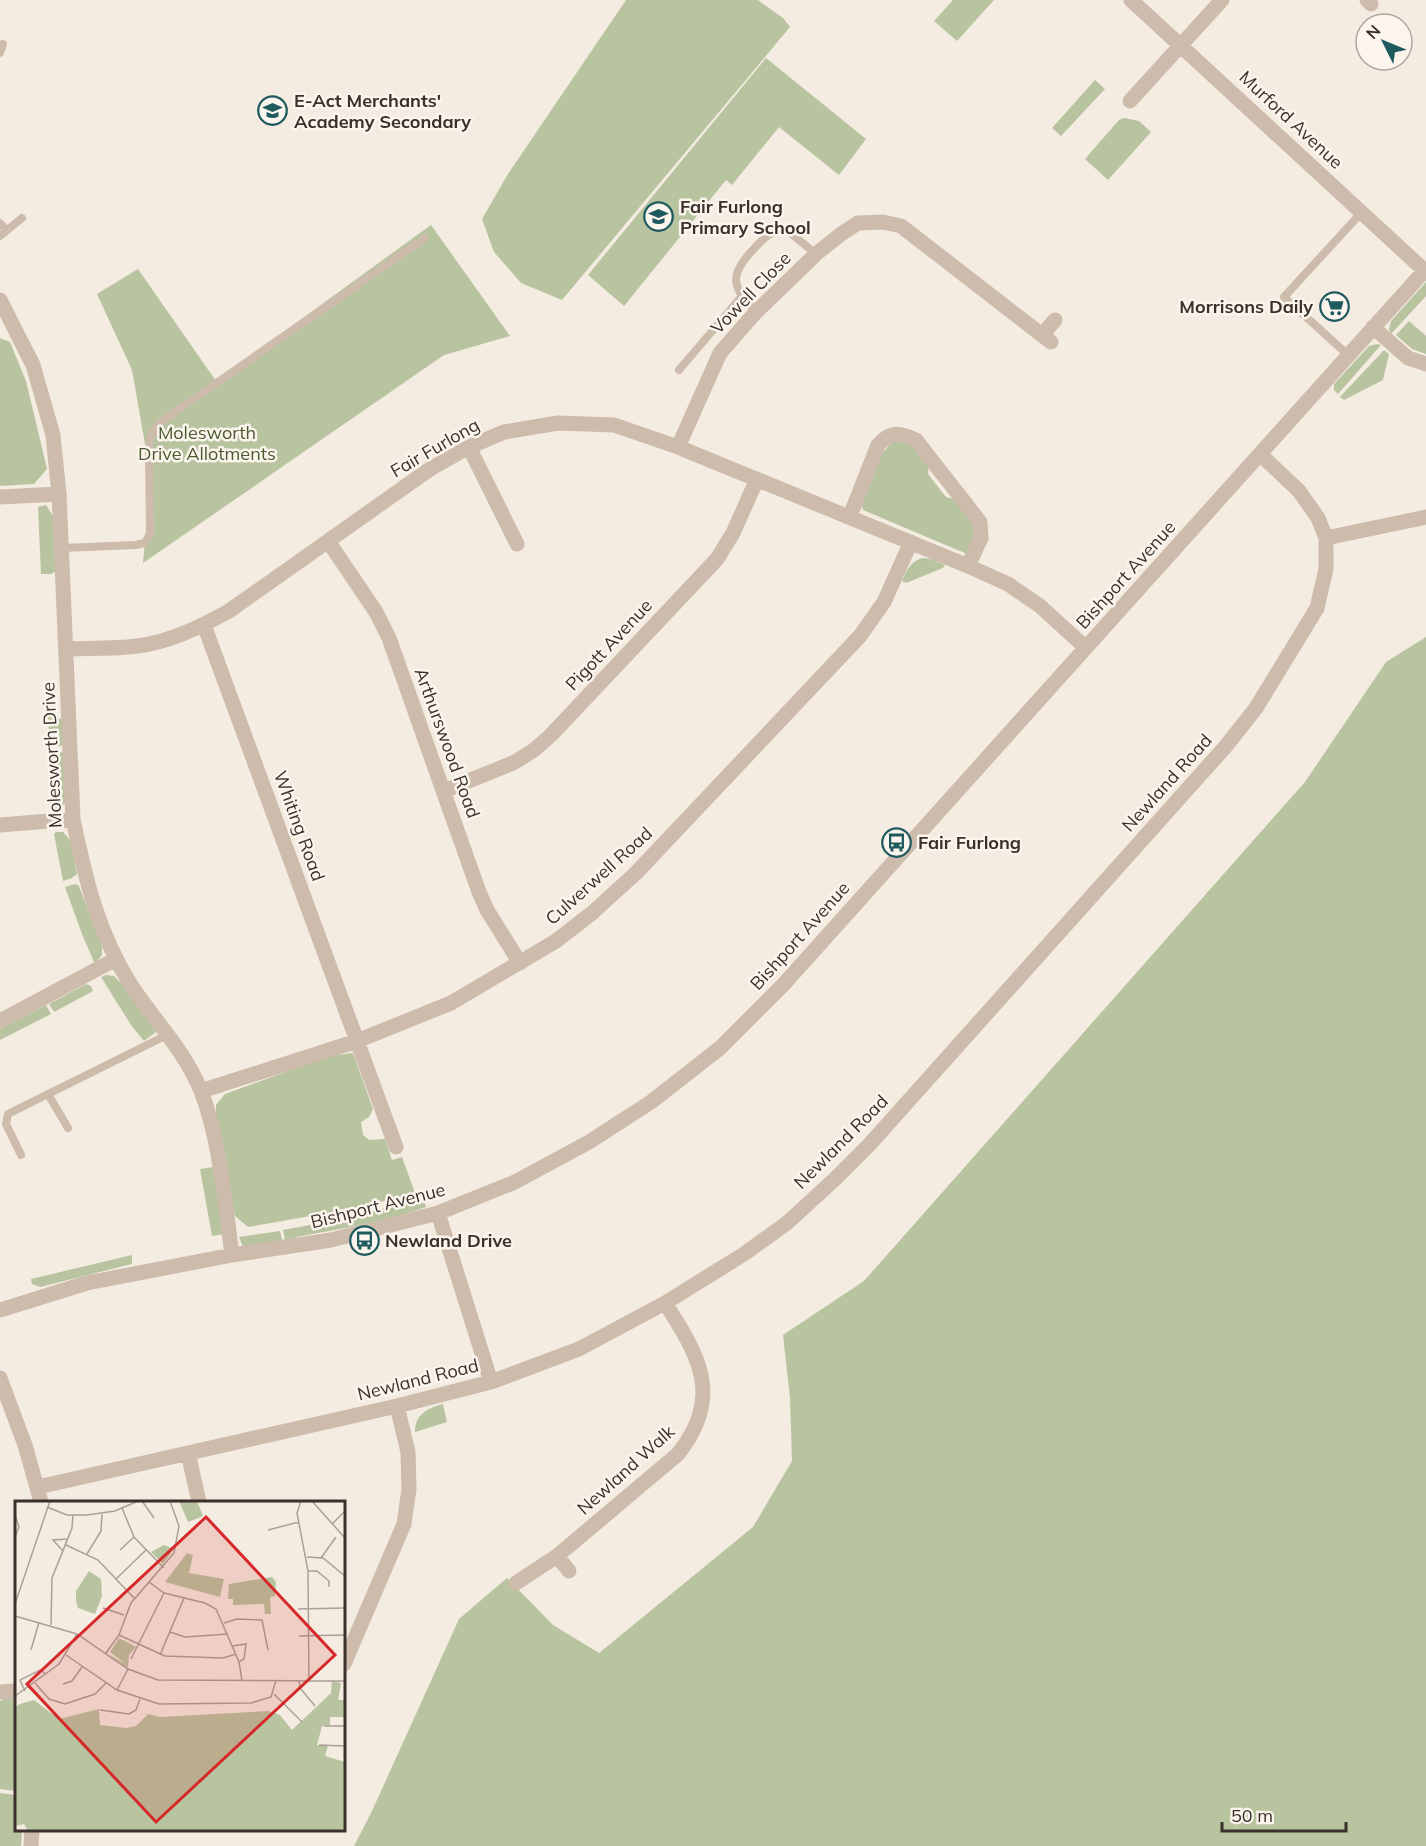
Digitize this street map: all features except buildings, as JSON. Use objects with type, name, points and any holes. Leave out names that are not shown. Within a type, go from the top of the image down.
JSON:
[{"type":"street","name":"Murford Avenue","points":[[1131,0],[1425,269]]},
{"type":"street","points":[[1130,101],[1222,0]]},
{"type":"street","name":"Vowell Close","points":[[678,447],[720,353],[756,312],[816,254],[858,223],[883,222],[901,226],[1046,339],[1055,320]]},
{"type":"street","name":"Bishport Avenue","points":[[0,1310],[87,1283],[331,1240],[438,1213],[515,1182],[589,1142],[651,1102],[720,1048],[783,985],[1425,269]]},
{"type":"street","name":"Molesworth Drive","points":[[0,300],[33,365],[53,435],[62,548],[73,819],[97,917],[116,959],[131,985],[178,1050],[201,1091],[217,1147],[232,1256]]},
{"type":"street","points":[[1373,327],[1408,358],[1426,364]]},
{"type":"street","name":"Fair Furlong","points":[[66,649],[138,646],[169,639],[204,625],[229,610],[430,469],[469,447],[504,432],[558,423],[614,426],[678,447],[968,566],[1008,584],[1040,606],[1086,648]]},
{"type":"street","points":[[850,516],[878,445],[886,436],[897,433],[907,435],[916,440],[980,522],[981,538],[968,566]]},
{"type":"street","points":[[469,447],[517,544]]},
{"type":"street","name":"Newland Road","points":[[40,1495],[188,1453],[492,1382],[579,1349],[665,1303],[744,1254],[778,1229],[836,1178],[933,1075],[1226,746],[1256,708],[1317,608],[1326,569],[1326,538],[1318,518],[1299,491],[1260,454]]},
{"type":"street","name":"Pigott Avenue","points":[[444,791],[515,762],[534,750],[551,735],[717,559],[733,532],[757,479]]},
{"type":"street","points":[[0,497],[59,494]]},
{"type":"street","points":[[1326,538],[1426,517]]},
{"type":"street","name":"Arthurswood Road","points":[[328,541],[376,612],[389,638],[479,892],[487,910],[520,963]]},
{"type":"street","name":"Culverwell Road","points":[[201,1091],[357,1041],[451,1003],[556,941],[592,913],[636,873],[860,636],[884,602],[910,542]]},
{"type":"street","name":"Whiting Road","points":[[204,625],[396,1147]]},
{"type":"street","points":[[0,825],[73,819]]},
{"type":"street","points":[[0,1021],[116,959]]},
{"type":"street","points":[[438,1213],[492,1382]]},
{"type":"street","name":"Newland Walk","points":[[516,1583],[557,1556],[678,1454],[691,1438],[702,1409],[704,1380],[694,1351],[665,1303]]},
{"type":"street","points":[[0,1378],[25,1444],[40,1495]]},
{"type":"street","points":[[345,1662],[404,1524],[409,1489],[408,1452],[397,1406]]},
{"type":"street","points":[[188,1453],[199,1501]]},
{"type":"street","points":[[557,1556],[569,1571]]},
{"type":"street","points":[[0,1692],[15,1691]]},
{"type":"street","points":[[31,1846],[32,1831]]},
{"type":"lane","points":[[1348,355],[1284,297],[1362,212]]},
{"type":"lane","points":[[0,223],[3,233],[22,218]]},
{"type":"lane","points":[[756,312],[742,296],[736,284],[735,273],[740,264],[768,233],[780,228],[788,231],[816,254]]},
{"type":"lane","points":[[62,548],[145,543],[150,534],[148,441],[159,423],[425,238]]},
{"type":"lane","points":[[679,370],[742,296]]},
{"type":"lane","points":[[21,1155],[6,1124],[8,1114],[167,1035]]},
{"type":"lane","points":[[48,1094],[69,1128]]},
{"type":"green space","points":[[626,0],[758,0],[783,18],[790,27],[562,300],[521,283],[494,252],[482,219],[508,174]]},
{"type":"green space","points":[[953,0],[994,0],[957,41],[934,21]]},
{"type":"green space","points":[[766,58],[866,139],[839,175],[779,127],[732,185],[726,180],[624,306],[588,275]]},
{"type":"green space","points":[[1095,80],[1105,89],[1061,136],[1052,128]]},
{"type":"green space","points":[[1124,118],[1139,121],[1151,132],[1108,180],[1085,159],[1119,120]]},
{"type":"green space","name":"Molesworth Drive Allotments","points":[[431,225],[510,336],[444,355],[143,563],[147,520],[145,444],[132,370],[97,294],[138,269],[216,381]]},
{"type":"green space","points":[[1426,282],[1426,296],[1391,334],[1389,329],[1391,321]]},
{"type":"green space","points":[[1409,321],[1426,336],[1426,354],[1412,349],[1396,335]]},
{"type":"green space","points":[[0,338],[10,342],[26,381],[47,469],[34,484],[0,486]]},
{"type":"green space","points":[[1381,345],[1338,394],[1334,390],[1334,384],[1369,346]]},
{"type":"green space","points":[[1384,350],[1389,354],[1383,380],[1344,400],[1340,397]]},
{"type":"green space","points":[[893,441],[912,444],[929,465],[928,474],[946,497],[957,500],[975,522],[976,536],[967,554],[863,510],[862,505],[883,452]]},
{"type":"green space","points":[[46,505],[53,516],[56,571],[51,574],[41,574],[38,507]]},
{"type":"green space","points":[[922,558],[945,565],[943,568],[906,583],[902,581],[912,564]]},
{"type":"green space","points":[[1426,637],[1426,1846],[354,1846],[459,1619],[507,1578],[553,1625],[599,1653],[753,1527],[792,1461],[790,1398],[783,1335],[864,1281],[1305,782],[1386,662]]},
{"type":"green space","points":[[48,717],[63,719],[65,743],[61,746],[50,747]]},
{"type":"green space","points":[[50,752],[64,754],[67,800],[60,810],[54,810],[52,807]]},
{"type":"green space","points":[[63,832],[71,841],[77,874],[63,881],[54,834]]},
{"type":"green space","points":[[75,884],[79,886],[102,946],[102,955],[95,964],[65,887]]},
{"type":"green space","points":[[114,976],[121,983],[156,1032],[144,1041],[131,1025],[101,977]]},
{"type":"green space","points":[[86,984],[91,986],[93,991],[54,1012],[49,1004]]},
{"type":"green space","points":[[46,1005],[51,1014],[0,1040],[0,1029]]},
{"type":"green space","points":[[353,1053],[373,1109],[369,1117],[361,1122],[363,1135],[369,1140],[385,1139],[392,1160],[402,1157],[415,1193],[361,1207],[248,1227],[235,1216],[216,1121],[216,1105],[225,1094],[329,1056]]},
{"type":"green space","points":[[213,1167],[224,1234],[212,1236],[200,1169]]},
{"type":"green space","points":[[423,1198],[426,1207],[378,1221],[296,1237],[293,1243],[286,1244],[283,1230],[342,1219]]},
{"type":"green space","points":[[280,1231],[283,1244],[243,1247],[239,1237]]},
{"type":"green space","points":[[132,1255],[132,1264],[40,1287],[32,1284],[31,1279]]},
{"type":"green space","points":[[443,1404],[447,1422],[415,1432],[417,1421],[423,1413]]},
{"type":"green space","points":[[15,1696],[15,1791],[0,1789],[0,1701]]},
{"type":"green space","points":[[0,1793],[15,1795],[15,1831],[22,1831],[21,1846],[0,1846]]},
{"type":"place","name":"E-Act Merchants' Academy Secondary","points":[[273,111]]},
{"type":"place","name":"Fair Furlong Primary School","points":[[659,217]]},
{"type":"place","name":"Morrisons Daily","points":[[1334,307]]},
{"type":"place","name":"Fair Furlong","points":[[897,843]]},
{"type":"place","name":"Newland Drive","points":[[364,1241]]}]
